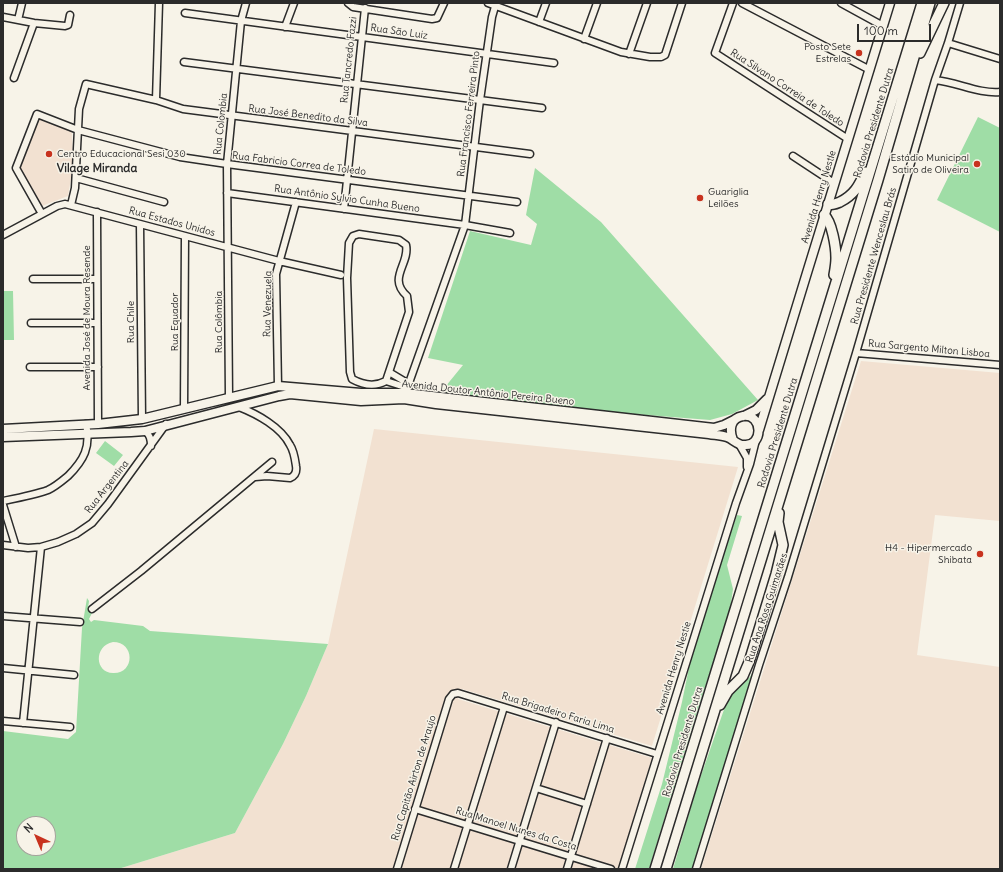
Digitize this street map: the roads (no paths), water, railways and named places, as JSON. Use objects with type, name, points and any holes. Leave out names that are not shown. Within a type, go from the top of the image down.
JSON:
[{"type":"highway","name":"Rodovia Presidente Dutra","points":[[655,869],[922,3]]},
{"type":"highway","name":"Rodovia Presidente Dutra","points":[[666,869],[878,180],[930,3]]},
{"type":"highway","points":[[909,76],[944,3]]},
{"type":"highway","points":[[828,204],[834,205],[846,199],[854,192],[875,158]]},
{"type":"highway","points":[[824,215],[828,218],[831,227],[836,260],[831,302]]},
{"type":"highway","points":[[706,739],[723,698],[743,676],[749,662],[776,574],[783,544],[778,522],[781,494]]},
{"type":"main road","name":"Avenida Henry Nestle","points":[[759,430],[890,3]]},
{"type":"main road","points":[[266,399],[274,394],[278,386]]},
{"type":"main road","name":"Avenida Doutor Antônio Pereira Bueno","points":[[3,429],[98,424],[142,419],[278,386],[361,393],[407,391],[714,428],[734,420]]},
{"type":"main road","name":"Avenida Doutor Antônio Pereira Bueno","points":[[3,437],[145,431],[166,424],[290,394],[361,401],[407,391],[436,404],[709,434],[727,437],[736,442]]},
{"type":"main road","points":[[744,416],[750,416],[755,420],[758,424],[759,430],[756,440],[751,444],[745,445],[736,442],[730,433],[730,426],[734,420],[762,405],[769,397]]},
{"type":"main road","points":[[229,398],[236,402],[234,408],[224,405],[229,398]]},
{"type":"street","points":[[18,20],[22,3]]},
{"type":"street","points":[[156,100],[160,3]]},
{"type":"street","name":"Rua Colombia","points":[[228,248],[227,164],[241,21],[246,3]]},
{"type":"street","points":[[286,27],[293,3]]},
{"type":"street","points":[[348,3],[353,7],[432,19],[437,18],[444,3]]},
{"type":"street","points":[[488,3],[495,4],[539,22],[622,52],[650,57],[661,57],[664,55],[682,3]]},
{"type":"street","points":[[539,22],[546,3]]},
{"type":"street","points":[[584,39],[597,3]]},
{"type":"street","points":[[629,54],[647,3]]},
{"type":"street","name":"Rua Silvano Correia de Toledo","points":[[733,3],[715,54],[848,139]]},
{"type":"street","points":[[742,3],[870,70]]},
{"type":"street","points":[[841,3],[883,26]]},
{"type":"street","name":"Rua Presidente Wenceslau Brás","points":[[856,353],[935,80],[960,3]]},
{"type":"street","name":"Rua Francisco Ferreira Pinto","points":[[407,391],[465,225],[486,54],[495,4]]},
{"type":"street","name":"Rua Tancredo Fazzi","points":[[344,209],[365,8]]},
{"type":"street","name":"Rua São Luiz","points":[[185,13],[554,63]]},
{"type":"street","points":[[3,17],[34,23],[65,26],[68,25],[70,15]]},
{"type":"street","points":[[14,78],[34,23]]},
{"type":"street","points":[[948,43],[1000,59]]},
{"type":"street","points":[[184,62],[542,108]]},
{"type":"street","points":[[935,80],[945,81],[986,92],[1000,92]]},
{"type":"street","name":"Rua José Benedito da Silva","points":[[78,130],[79,109],[86,84],[156,100],[183,109],[530,154]]},
{"type":"street","name":"Rua Fabricio Correa de Toledo","points":[[42,214],[16,168],[36,114],[78,130],[180,156],[227,164],[517,202]]},
{"type":"street","points":[[71,206],[76,178],[78,130]]},
{"type":"street","points":[[793,156],[834,183]]},
{"type":"street","points":[[76,178],[164,202]]},
{"type":"street","name":"Rua Antônio Sylvio Cunha Bueno","points":[[227,193],[465,225],[510,233]]},
{"type":"street","name":"Rua Venezuela","points":[[278,386],[276,274],[296,202]]},
{"type":"street","name":"Rua Estados Unidos","points":[[3,235],[57,206],[65,204],[228,248],[340,275]]},
{"type":"street","name":"Avenida José de Moura Resende","points":[[97,212],[98,424]]},
{"type":"street","name":"Rua Chile","points":[[140,224],[142,419]]},
{"type":"street","points":[[358,234],[400,240],[406,245],[408,252],[398,280],[400,290],[407,296],[409,312],[389,372],[386,381],[378,385],[359,383],[352,379],[350,372],[347,278],[348,243],[353,236],[358,234]]},
{"type":"street","name":"Rua Equador","points":[[184,409],[185,236]]},
{"type":"street","name":"Rua Colômbia","points":[[228,248],[229,398]]},
{"type":"street","points":[[33,279],[97,279]]},
{"type":"street","points":[[31,323],[97,322]]},
{"type":"street","name":"Rua Sargento Milton Lisboa","points":[[856,353],[1000,365]]},
{"type":"street","name":"Rua Ana Rosa Guimarães","points":[[696,869],[759,665],[788,578],[856,353]]},
{"type":"street","points":[[30,367],[98,367]]},
{"type":"street","points":[[389,372],[407,391]]},
{"type":"street","points":[[386,381],[407,391]]},
{"type":"street","points":[[250,412],[266,399]]},
{"type":"street","points":[[234,408],[250,412],[276,428],[290,444],[295,456],[295,475],[290,478],[267,476],[255,477]]},
{"type":"street","points":[[3,501],[49,490],[63,481],[77,467],[85,453],[88,442],[86,424]]},
{"type":"street","name":"Rua Argentina","points":[[3,545],[28,548],[41,547],[58,542],[76,534],[92,523],[152,446],[166,424]]},
{"type":"street","points":[[145,431],[149,434],[152,446]]},
{"type":"street","name":"Avenida Henry Nestie","points":[[622,869],[756,440]]},
{"type":"street","points":[[736,442],[747,458],[746,473]]},
{"type":"street","points":[[92,609],[272,462]]},
{"type":"street","points":[[3,505],[16,547]]},
{"type":"street","points":[[23,723],[41,547]]},
{"type":"street","points":[[3,616],[80,622]]},
{"type":"street","points":[[3,668],[74,675]]},
{"type":"street","name":"Rua Brigadeiro Faria Lima","points":[[452,694],[458,693],[657,754]]},
{"type":"street","name":"Rua Capitão Airton de Araujo","points":[[397,869],[449,699],[452,694]]},
{"type":"street","points":[[454,869],[504,707]]},
{"type":"street","points":[[3,721],[70,728]]},
{"type":"street","points":[[511,869],[556,722]]},
{"type":"street","points":[[567,869],[607,738]]},
{"type":"street","points":[[536,788],[587,804]]},
{"type":"street","name":"Rua Manoel Nunes da Costa","points":[[415,809],[611,869]]},
{"type":"place","name":"Posto Sete Estrelas","points":[[859,53]]},
{"type":"place","name":"Centro Educacional Sesi 030","points":[[49,154]]},
{"type":"place","name":"Estádio Municipal Satiro de Oliveira","points":[[977,164]]},
{"type":"place","name":"Guariglia Leilões","points":[[700,198]]},
{"type":"place","name":"H4 - Hipermercado Shibata","points":[[980,554]]},
{"type":"district","name":"Vilage Miranda","points":[[97,169]]}]
